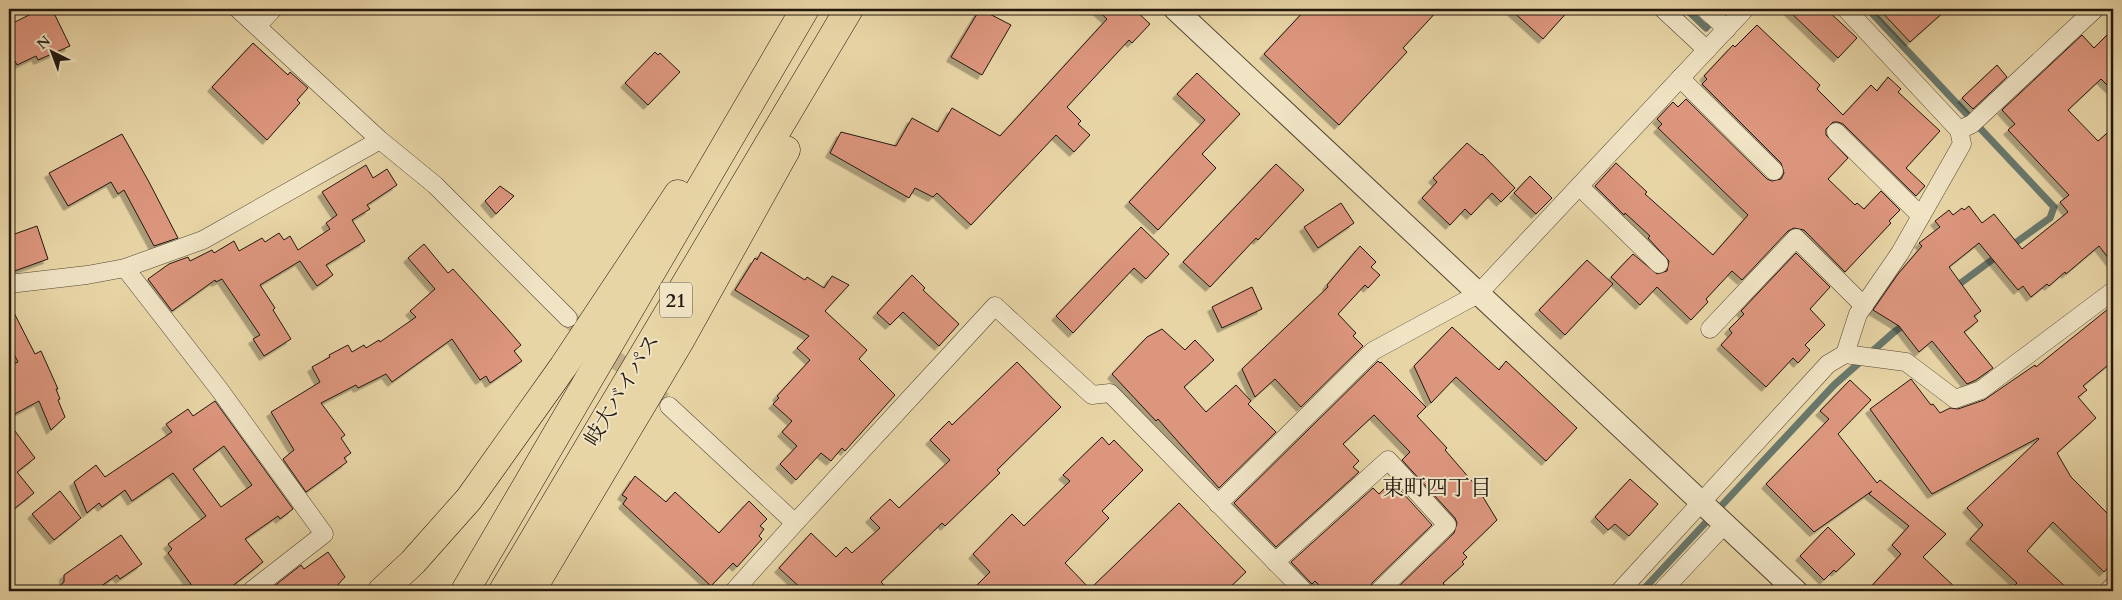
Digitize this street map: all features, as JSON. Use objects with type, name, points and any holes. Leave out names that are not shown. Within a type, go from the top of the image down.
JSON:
[{"type":"highway","name":"岐大バイパス","points":[[465,591],[806,9]]},
{"type":"highway","name":"岐大バイパス","points":[[503,591],[849,9]]},
{"type":"highway","name":"21","points":[[531,591],[681,339],[829,73],[824,51]]},
{"type":"highway","name":"21","points":[[382,591],[413,562],[468,499],[564,367],[716,138],[740,122]]},
{"type":"street","points":[[238,9],[380,140],[435,185],[568,318]]},
{"type":"street","points":[[257,26],[273,9]]},
{"type":"street","points":[[1175,9],[1796,591]]},
{"type":"street","points":[[1663,9],[1707,50]]},
{"type":"street","points":[[1705,9],[1726,29]]},
{"type":"street","points":[[1218,504],[1374,352],[1478,294],[1745,9]]},
{"type":"street","points":[[1959,130],[1972,124],[2095,9]]},
{"type":"street","points":[[1845,354],[1858,314],[1900,254],[1962,144],[1959,130],[1851,10]]},
{"type":"street","points":[[1680,78],[1774,171]]},
{"type":"street","points":[[1836,132],[1921,216]]},
{"type":"street","points":[[9,284],[87,276],[125,268],[203,240],[380,140]]},
{"type":"street","points":[[1579,186],[1659,264]]},
{"type":"street","points":[[1710,329],[1796,238],[1864,306]]},
{"type":"street","points":[[125,268],[219,389],[324,534],[250,591]]},
{"type":"street","points":[[1620,591],[1828,364],[1845,354],[1906,362],[1955,399],[1981,390],[2113,291]]},
{"type":"street","points":[[734,591],[995,306],[1092,395],[1110,393],[1304,591]]},
{"type":"street","points":[[669,406],[795,523]]},
{"type":"street","points":[[1275,562],[1388,460],[1447,525],[1379,591]]},
{"type":"street","points":[[1662,591],[1724,525]]},
{"type":"street","points":[[2108,591],[2113,586]]},
{"type":"building","points":[[41,9],[52,9],[70,46],[38,60],[36,56],[17,65],[15,61],[9,64],[9,25]]},
{"type":"building","points":[[980,9],[1011,25],[982,75],[951,57]]},
{"type":"building","points":[[1096,9],[1134,9],[1150,24],[1132,43],[1129,40],[1067,107],[1081,121],[1078,124],[1090,135],[1074,152],[1056,135],[971,225],[937,193],[933,197],[915,188],[909,198],[830,153],[841,132],[896,146],[912,118],[938,132],[952,108],[1000,136],[1107,19]]},
{"type":"building","points":[[1306,9],[1439,9],[1403,48],[1407,52],[1339,125],[1264,54]]},
{"type":"building","points":[[1510,9],[1570,9],[1543,39]]},
{"type":"building","points":[[1787,9],[1826,9],[1857,38],[1838,58]]},
{"type":"building","points":[[1879,9],[1947,9],[1910,42]]},
{"type":"building","points":[[1757,25],[1820,85],[1817,89],[1843,115],[1871,85],[1877,91],[1888,77],[1901,89],[1898,92],[1940,131],[1906,168],[1925,186],[1916,196],[1843,124],[1833,122],[1826,129],[1826,135],[1848,158],[1828,179],[1855,205],[1857,203],[1864,209],[1881,191],[1900,210],[1889,221],[1891,223],[1845,272],[1804,230],[1794,228],[1788,231],[1742,280],[1732,271],[1706,299],[1708,302],[1691,320],[1657,287],[1640,305],[1611,277],[1633,254],[1657,274],[1667,271],[1669,261],[1648,238],[1650,236],[1625,213],[1624,215],[1595,186],[1616,163],[1647,192],[1645,194],[1713,255],[1748,215],[1658,128],[1662,124],[1657,119],[1673,102],[1678,107],[1686,99],[1767,179],[1772,181],[1781,179],[1784,173],[1781,163],[1702,84],[1707,79],[1704,76],[1733,45],[1735,47]]},
{"type":"building","points":[[2113,29],[2113,91],[2101,79],[2068,110],[2098,141],[2113,128],[2113,264],[2099,246],[2066,274],[2065,272],[2049,286],[2047,284],[2031,297],[2023,286],[2018,290],[1979,243],[1949,267],[1981,311],[1974,316],[1978,321],[1964,332],[1993,368],[1967,384],[1932,341],[1919,352],[1899,326],[1873,310],[1898,274],[1922,246],[1919,243],[1940,227],[1935,221],[1949,210],[1953,215],[1962,208],[1964,210],[1969,206],[1982,223],[1994,214],[2022,249],[2068,212],[2060,202],[2069,195],[2008,130],[2015,124],[2002,110],[2082,35],[2094,48]]},
{"type":"building","points":[[253,43],[288,75],[290,72],[308,88],[297,100],[300,103],[267,140],[212,87]]},
{"type":"building","points":[[655,52],[658,55],[660,53],[680,72],[648,105],[625,83]]},
{"type":"building","points":[[1997,65],[2007,77],[1973,109],[1962,98]]},
{"type":"building","points":[[1197,73],[1240,114],[1202,154],[1216,168],[1158,230],[1129,202],[1205,120],[1177,94]]},
{"type":"building","points":[[122,134],[178,238],[154,246],[124,190],[118,194],[111,182],[68,206],[49,173]]},
{"type":"building","points":[[1467,143],[1482,154],[1515,188],[1501,202],[1492,193],[1471,215],[1465,209],[1450,225],[1422,198],[1437,182],[1433,178]]},
{"type":"building","points":[[1276,164],[1304,190],[1258,240],[1256,238],[1210,287],[1183,262]]},
{"type":"building","points":[[366,165],[373,178],[387,169],[397,185],[367,205],[370,209],[352,220],[365,241],[326,265],[333,275],[317,286],[300,261],[260,285],[275,308],[273,310],[291,339],[264,356],[253,339],[260,335],[222,279],[216,282],[215,280],[172,311],[148,279],[169,264],[188,257],[190,261],[212,250],[214,253],[234,241],[239,251],[262,238],[265,242],[279,233],[284,240],[290,236],[298,250],[330,229],[326,223],[337,215],[322,192]]},
{"type":"building","points":[[1530,176],[1552,198],[1536,214],[1514,193]]},
{"type":"building","points":[[500,186],[514,196],[496,214],[485,201]]},
{"type":"building","points":[[1341,203],[1354,223],[1318,248],[1304,227]]},
{"type":"building","points":[[37,226],[48,259],[9,273],[9,236]]},
{"type":"building","points":[[1141,227],[1169,254],[1146,279],[1134,268],[1073,333],[1056,316]]},
{"type":"building","points":[[424,244],[448,273],[453,269],[521,345],[514,351],[522,361],[490,383],[486,376],[480,380],[452,339],[392,382],[386,374],[358,388],[356,385],[321,403],[345,435],[341,438],[351,453],[344,458],[347,462],[306,492],[283,459],[294,450],[271,412],[320,382],[312,367],[330,357],[329,355],[348,345],[352,352],[364,345],[366,348],[379,340],[380,342],[416,317],[410,311],[435,289],[408,258]]},
{"type":"building","points":[[1360,246],[1376,262],[1371,267],[1380,275],[1368,288],[1365,285],[1338,314],[1356,333],[1353,336],[1363,346],[1301,407],[1275,379],[1255,397],[1242,369],[1328,287],[1327,285]]},
{"type":"building","points":[[761,252],[805,280],[807,277],[824,288],[832,276],[849,285],[825,311],[867,350],[859,359],[895,395],[845,451],[842,448],[831,461],[821,453],[796,480],[780,464],[797,446],[782,432],[792,421],[773,404],[779,398],[777,396],[810,360],[797,348],[809,336],[735,290],[755,258],[757,260]]},
{"type":"building","points":[[1796,253],[1830,287],[1810,309],[1825,325],[1805,345],[1810,350],[1798,363],[1793,358],[1766,387],[1721,345],[1732,333],[1729,329],[1744,314],[1741,311]]},
{"type":"building","points":[[1587,260],[1613,284],[1565,335],[1539,310]]},
{"type":"building","points":[[912,275],[925,288],[923,290],[959,324],[939,346],[903,312],[890,325],[877,313]]},
{"type":"building","points":[[1252,287],[1262,309],[1222,328],[1212,307]]},
{"type":"building","points":[[9,303],[35,354],[41,351],[58,389],[56,389],[60,399],[58,400],[65,417],[51,430],[39,401],[9,417],[9,366],[18,362],[9,344]]},
{"type":"building","points":[[2113,305],[2113,361],[2083,386],[2087,390],[2078,397],[2096,418],[2057,453],[2071,477],[2113,519],[2113,562],[2104,572],[2053,522],[2027,551],[2070,591],[2009,591],[2017,583],[1970,539],[1983,525],[1967,508],[2039,439],[1932,494],[1870,409],[1911,379],[1931,405],[1933,404],[1940,413],[1950,408],[1958,409],[1984,400],[2035,365],[2036,367]]},
{"type":"building","points":[[1452,327],[1499,370],[1506,361],[1577,428],[1546,461],[1456,377],[1431,403],[1414,366]]},
{"type":"building","points":[[1162,329],[1185,350],[1195,340],[1214,360],[1184,387],[1206,412],[1236,385],[1251,401],[1248,404],[1276,432],[1219,488],[1158,419],[1156,421],[1112,374],[1147,337]]},
{"type":"building","points":[[1378,361],[1426,407],[1417,416],[1447,448],[1445,450],[1477,487],[1497,520],[1463,553],[1467,557],[1462,562],[1464,564],[1443,583],[1450,591],[1394,591],[1454,533],[1457,523],[1455,518],[1402,460],[1410,452],[1374,415],[1343,444],[1359,461],[1353,467],[1359,472],[1276,547],[1234,503]]},
{"type":"building","points":[[1017,362],[1061,407],[997,470],[1000,473],[945,526],[942,523],[881,582],[890,591],[804,591],[779,568],[811,533],[836,557],[846,547],[852,553],[880,528],[870,518],[890,499],[899,508],[950,460],[930,440],[949,421],[952,425]]},
{"type":"building","points":[[1850,380],[1871,400],[1838,434],[1877,483],[1880,480],[1946,534],[1923,557],[1959,591],[1867,591],[1901,554],[1892,545],[1909,526],[1869,494],[1872,491],[1814,532],[1766,484],[1829,419],[1820,411]]},
{"type":"building","points":[[215,401],[293,509],[280,519],[278,516],[245,539],[263,562],[226,591],[196,591],[168,553],[172,549],[168,544],[206,516],[173,473],[132,501],[125,490],[102,507],[99,503],[87,513],[74,482],[96,465],[105,477],[172,432],[166,424],[188,409],[193,416]],"holes":[[[224,446],[252,485],[221,507],[193,469]]]},
{"type":"building","points":[[9,423],[35,458],[17,472],[34,493],[9,513]]},
{"type":"building","points":[[1102,437],[1109,445],[1114,440],[1143,470],[1102,511],[1109,518],[1065,563],[1090,589],[1179,503],[1246,572],[1226,591],[971,591],[990,572],[973,554],[1012,514],[1024,526],[1070,481],[1063,475]]},
{"type":"building","points":[[635,476],[666,502],[675,492],[719,533],[749,501],[767,519],[760,526],[764,529],[759,536],[762,539],[737,567],[733,563],[711,586],[623,504],[627,498],[622,495]]},
{"type":"building","points":[[1630,479],[1658,504],[1629,536],[1615,524],[1608,530],[1595,517]]},
{"type":"building","points":[[1392,481],[1432,525],[1372,583],[1369,591],[1325,591],[1315,581],[1312,584],[1291,562],[1373,488],[1379,494]]},
{"type":"building","points":[[60,491],[81,518],[54,540],[32,514]]},
{"type":"building","points":[[1828,527],[1855,554],[1836,572],[1834,570],[1824,580],[1800,556]]},
{"type":"building","points":[[121,535],[142,564],[120,579],[117,575],[94,591],[54,591],[64,582],[64,575]]},
{"type":"building","points":[[328,552],[345,577],[332,591],[268,591],[301,565],[304,569]]},
{"type":"waterway","points":[[1686,9],[1706,28],[1723,9]]},
{"type":"waterway","points":[[1868,9],[2054,207],[2050,218],[2011,246]]},
{"type":"waterway","points":[[1954,288],[2000,254]]},
{"type":"waterway","points":[[1642,591],[1834,385],[1907,322]]},
{"type":"tunnel","points":[[568,318],[669,406]]},
{"type":"district","name":"東町四丁目","points":[[1437,488]]}]
